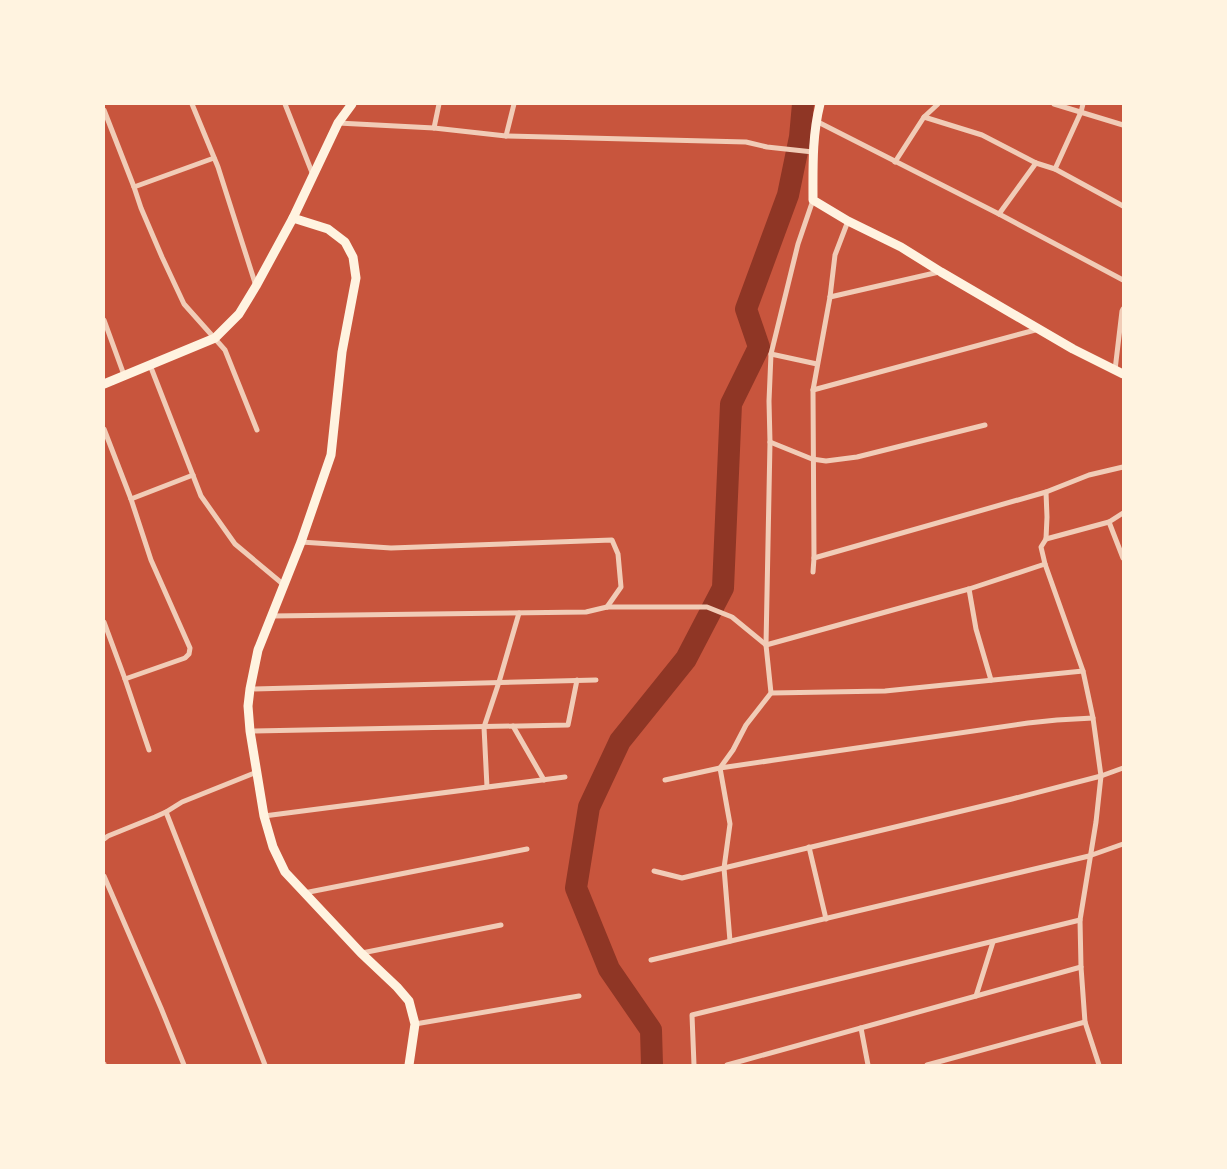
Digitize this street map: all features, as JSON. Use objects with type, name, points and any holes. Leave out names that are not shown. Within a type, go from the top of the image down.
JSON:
[{"type":"main road","points":[[104,384],[215,338],[239,314],[293,218],[338,123],[352,104]]},
{"type":"main road","points":[[820,104],[812,152],[813,200],[848,221],[901,247],[1039,329],[1119,372]]},
{"type":"main road","points":[[293,218],[328,229],[345,242],[353,257],[356,278],[342,352],[331,455],[301,542],[258,650],[248,706],[250,731],[264,816],[273,847],[285,872],[409,1001],[415,1024],[409,1065]]},
{"type":"street","points":[[192,104],[218,167],[256,286]]},
{"type":"street","points":[[285,104],[313,175]]},
{"type":"street","points":[[434,128],[440,104]]},
{"type":"street","points":[[506,136],[514,104]]},
{"type":"street","points":[[894,162],[924,116],[938,104]]},
{"type":"street","points":[[1054,104],[1123,125]]},
{"type":"street","points":[[1055,169],[1083,104]]},
{"type":"street","points":[[104,110],[141,208],[184,304],[225,350],[257,430]]},
{"type":"street","points":[[924,116],[982,135],[1036,163],[1055,169],[1123,206]]},
{"type":"street","points":[[816,121],[999,214],[1123,280]]},
{"type":"street","points":[[338,123],[434,128],[506,136],[746,142],[767,147],[812,152]]},
{"type":"street","points":[[134,187],[214,158]]},
{"type":"street","points":[[999,214],[1036,163]]},
{"type":"street","points":[[730,941],[724,868],[730,824],[720,768],[733,750],[746,725],[772,693],[766,645],[771,354],[798,244],[813,200]]},
{"type":"street","points":[[813,572],[812,390],[830,297],[835,255],[848,221]]},
{"type":"street","points":[[830,297],[941,272]]},
{"type":"street","points":[[1119,372],[1123,309]]},
{"type":"street","points":[[104,320],[124,375]]},
{"type":"street","points":[[812,390],[1039,329]]},
{"type":"street","points":[[771,354],[817,364]]},
{"type":"street","points":[[150,365],[201,496],[235,544],[284,585]]},
{"type":"street","points":[[770,442],[812,459],[826,461],[858,457],[985,426]]},
{"type":"street","points":[[104,429],[131,499],[151,560],[190,648],[189,654],[185,658],[125,679]]},
{"type":"street","points":[[814,558],[1046,492],[1089,475],[1123,467]]},
{"type":"street","points":[[131,499],[193,474]]},
{"type":"street","points":[[1046,492],[1046,539],[1041,547],[1045,564],[1083,671],[1093,718],[1101,776],[1096,822],[1080,920],[1080,968],[1085,1022],[1099,1065]]},
{"type":"street","points":[[1046,539],[1109,522],[1123,513]]},
{"type":"street","points":[[1109,522],[1123,558]]},
{"type":"street","points":[[301,542],[391,548],[612,540],[618,554],[621,587],[607,607]]},
{"type":"street","points":[[766,645],[969,589],[1045,564]]},
{"type":"street","points":[[969,589],[976,629],[991,680]]},
{"type":"street","points":[[271,616],[586,612],[607,607],[707,607],[732,617],[766,645]]},
{"type":"street","points":[[487,787],[484,727],[520,613]]},
{"type":"street","points":[[104,622],[150,750]]},
{"type":"street","points":[[772,693],[884,691],[1083,671]]},
{"type":"street","points":[[250,731],[568,725],[577,680]]},
{"type":"street","points":[[250,689],[596,680]]},
{"type":"street","points":[[665,780],[720,768],[1028,723],[1093,718]]},
{"type":"street","points":[[513,726],[544,780]]},
{"type":"street","points":[[654,871],[682,878],[1012,799],[1101,776],[1123,768]]},
{"type":"street","points":[[104,839],[166,812],[182,802],[257,772]]},
{"type":"street","points":[[264,816],[566,777]]},
{"type":"street","points":[[166,812],[266,1065]]},
{"type":"street","points":[[651,960],[1090,856],[1123,844]]},
{"type":"street","points":[[809,847],[826,919]]},
{"type":"street","points":[[304,893],[527,849]]},
{"type":"street","points":[[104,876],[184,1065]]},
{"type":"street","points":[[694,1065],[692,1015],[1080,920]]},
{"type":"street","points":[[361,953],[501,925]]},
{"type":"street","points":[[976,996],[993,942]]},
{"type":"street","points":[[726,1065],[1080,968]]},
{"type":"street","points":[[415,1024],[579,996]]},
{"type":"street","points":[[926,1065],[1085,1022]]},
{"type":"street","points":[[861,1028],[868,1065]]},
{"type":"waterway","points":[[652,1065],[651,1030],[609,969],[576,888],[589,807],[620,741],[686,659],[723,588],[731,404],[759,347],[746,309],[788,195],[800,137],[803,104]]}]
